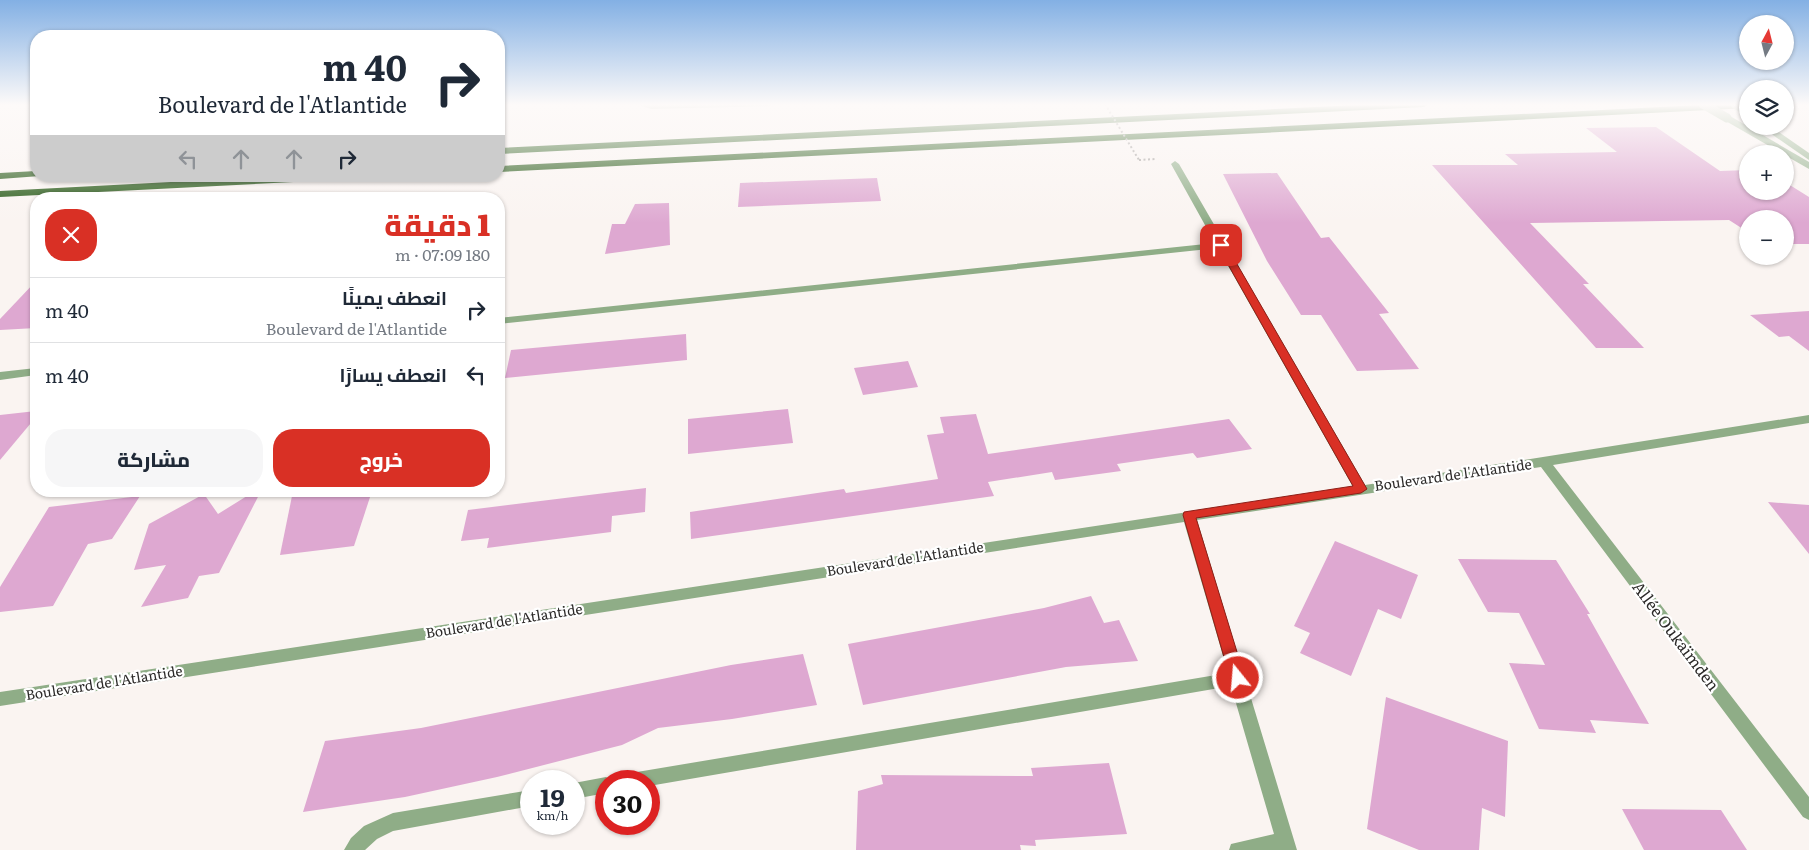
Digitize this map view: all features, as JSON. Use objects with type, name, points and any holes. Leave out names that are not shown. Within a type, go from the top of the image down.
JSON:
[{"type":"highway","points":[[505,151],[643,144]]},
{"type":"highway","points":[[505,169],[993,144]]},
{"type":"highway","points":[[0,176],[30,174]]},
{"type":"highway","points":[[39,192],[235,182]]},
{"type":"highway","points":[[0,194],[30,192]]},
{"type":"street","points":[[1771,144],[1809,166]]},
{"type":"street","points":[[1790,144],[1809,157]]},
{"type":"street","points":[[1175,164],[1361,489]]},
{"type":"street","points":[[505,321],[1221,245]]},
{"type":"street","points":[[0,376],[30,373]]},
{"type":"street","name":"Boulevard de l'Atlantide","points":[[0,699],[1544,462],[1809,419]]},
{"type":"street","name":"Allée Oukaïmden","points":[[1544,462],[1809,811]]},
{"type":"street","points":[[1189,515],[1287,845],[1238,850]]},
{"type":"street","points":[[660,776],[1238,678]]},
{"type":"street","points":[[353,850],[362,838],[375,829],[393,822],[520,800]]},
{"type":"path","points":[[1129,144],[1139,160]]},
{"type":"building","points":[[1606,144],[1680,144],[1720,171],[1739,170],[1739,200],[1794,200],[1794,188],[1809,197],[1809,244],[1794,244],[1794,210],[1739,210],[1739,226],[1729,220],[1530,223],[1589,284],[1583,284],[1644,348],[1596,348],[1432,165],[1518,165],[1505,154],[1617,152]]},
{"type":"building","points":[[1277,173],[1321,238],[1329,237],[1389,313],[1379,314],[1419,369],[1357,371],[1321,315],[1301,315],[1267,261],[1223,174]]},
{"type":"building","points":[[877,178],[881,201],[738,207],[740,183]]},
{"type":"building","points":[[669,203],[670,245],[605,254],[612,224],[625,224],[635,204]]},
{"type":"building","points":[[30,287],[30,328],[0,330],[0,319]]},
{"type":"building","points":[[1809,311],[1809,351],[1789,336],[1779,337],[1750,315]]},
{"type":"building","points":[[686,334],[687,360],[505,378],[511,350]]},
{"type":"building","points":[[908,361],[918,387],[863,395],[854,368]]},
{"type":"building","points":[[788,409],[793,443],[688,454],[688,419]]},
{"type":"building","points":[[30,412],[30,424],[0,460],[0,415]]},
{"type":"building","points":[[976,414],[988,454],[1229,419],[1252,449],[1197,458],[1193,453],[1117,464],[1121,471],[1055,480],[1052,472],[988,482],[994,496],[691,539],[690,512],[844,489],[846,493],[938,479],[927,435],[944,433],[940,417]]},
{"type":"building","points":[[646,488],[645,512],[612,516],[611,532],[487,548],[489,538],[461,541],[468,510]]},
{"type":"building","points":[[139,497],[112,539],[88,544],[53,606],[0,612],[0,587],[49,507]]},
{"type":"building","points":[[198,497],[206,497],[218,514],[245,497],[258,497],[219,573],[199,576],[188,598],[141,607],[166,565],[134,570],[149,524]]},
{"type":"building","points":[[292,497],[370,497],[354,546],[280,555]]},
{"type":"building","points":[[1768,502],[1809,505],[1809,554]]},
{"type":"building","points":[[1335,541],[1418,575],[1401,619],[1378,609],[1351,676],[1300,653],[1310,633],[1294,626]]},
{"type":"building","points":[[1458,559],[1556,560],[1590,614],[1587,614],[1649,724],[1590,720],[1596,733],[1539,729],[1509,663],[1545,665],[1519,613],[1488,612]]},
{"type":"building","points":[[1091,596],[1104,623],[1119,620],[1138,661],[1066,667],[863,705],[848,644],[1044,608]]},
{"type":"building","points":[[803,654],[817,705],[732,719],[658,728],[622,745],[497,777],[405,797],[303,812],[325,741],[421,728],[731,665]]},
{"type":"building","points":[[1386,697],[1508,741],[1505,817],[1482,808],[1479,850],[1419,850],[1367,829]]},
{"type":"building","points":[[1109,763],[1127,834],[1035,840],[1036,846],[1020,845],[1021,850],[856,850],[858,791],[883,784],[881,775],[1033,776],[1031,768]]},
{"type":"building","points":[[1622,809],[1721,810],[1747,850],[1644,850]]},
{"type":"route","points":[[1221,245],[1361,489],[1189,515],[1238,678]]}]
